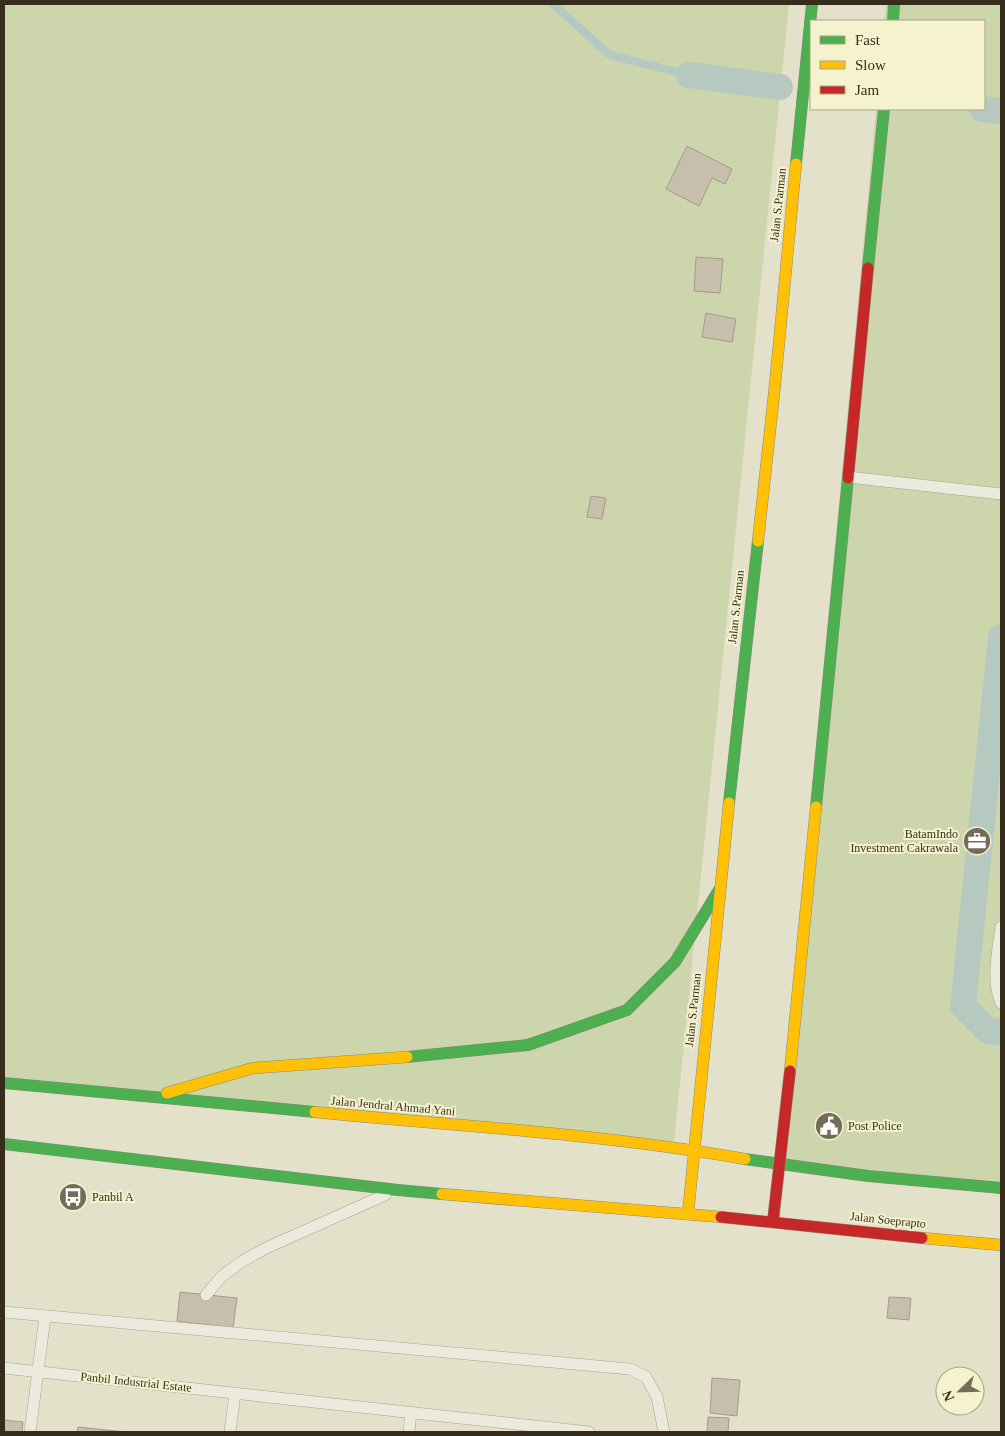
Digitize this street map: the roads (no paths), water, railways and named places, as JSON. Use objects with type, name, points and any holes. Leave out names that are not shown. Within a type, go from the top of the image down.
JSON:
[{"type":"main road","name":"Jalan S.Parman","points":[[810,20],[812,4]]},
{"type":"main road","points":[[893,20],[894,4]]},
{"type":"main road","name":"Jalan S.Parman","points":[[688,1214],[719,890],[775,386],[810,25]]},
{"type":"main road","points":[[4,1144],[398,1190],[773,1221],[884,110]]},
{"type":"main road","points":[[153,1097],[253,1068],[377,1060],[528,1044],[626,1010],[675,962],[719,890]]},
{"type":"main road","name":"Jalan Jendral Ahmad Yani","points":[[4,1083],[581,1137],[693,1150],[779,1165]]},
{"type":"main road","points":[[779,1165],[868,1176],[1001,1188]]},
{"type":"main road","name":"Jalan Soeprapto","points":[[773,1221],[879,1234],[1001,1245]]},
{"type":"lane","points":[[848,477],[997,493]]},
{"type":"lane","points":[[1001,927],[996,969],[998,994],[1001,1003]]},
{"type":"lane","points":[[206,1295],[221,1277],[241,1262],[266,1248],[398,1190]]},
{"type":"lane","points":[[4,1312],[45,1317],[201,1328],[630,1369],[646,1377],[657,1397],[664,1432]]},
{"type":"lane","points":[[30,1432],[45,1317]]},
{"type":"lane","name":"Panbil Industrial Estate","points":[[4,1368],[583,1432]]},
{"type":"lane","points":[[230,1432],[235,1393]]},
{"type":"lane","points":[[408,1432],[411,1412]]},
{"type":"waterway","points":[[553,4],[610,55],[689,75]]},
{"type":"waterway","points":[[689,75],[780,87]]},
{"type":"waterway","points":[[985,109],[1001,111]]},
{"type":"waterway","points":[[1001,637],[963,1006],[988,1031],[1001,1032]]},
{"type":"place","name":"BatamIndo Investment Cakrawala","points":[[977,841]]},
{"type":"place","name":"Post Police","points":[[829,1126]]},
{"type":"place","name":"Panbil A","points":[[73,1197]]}]
